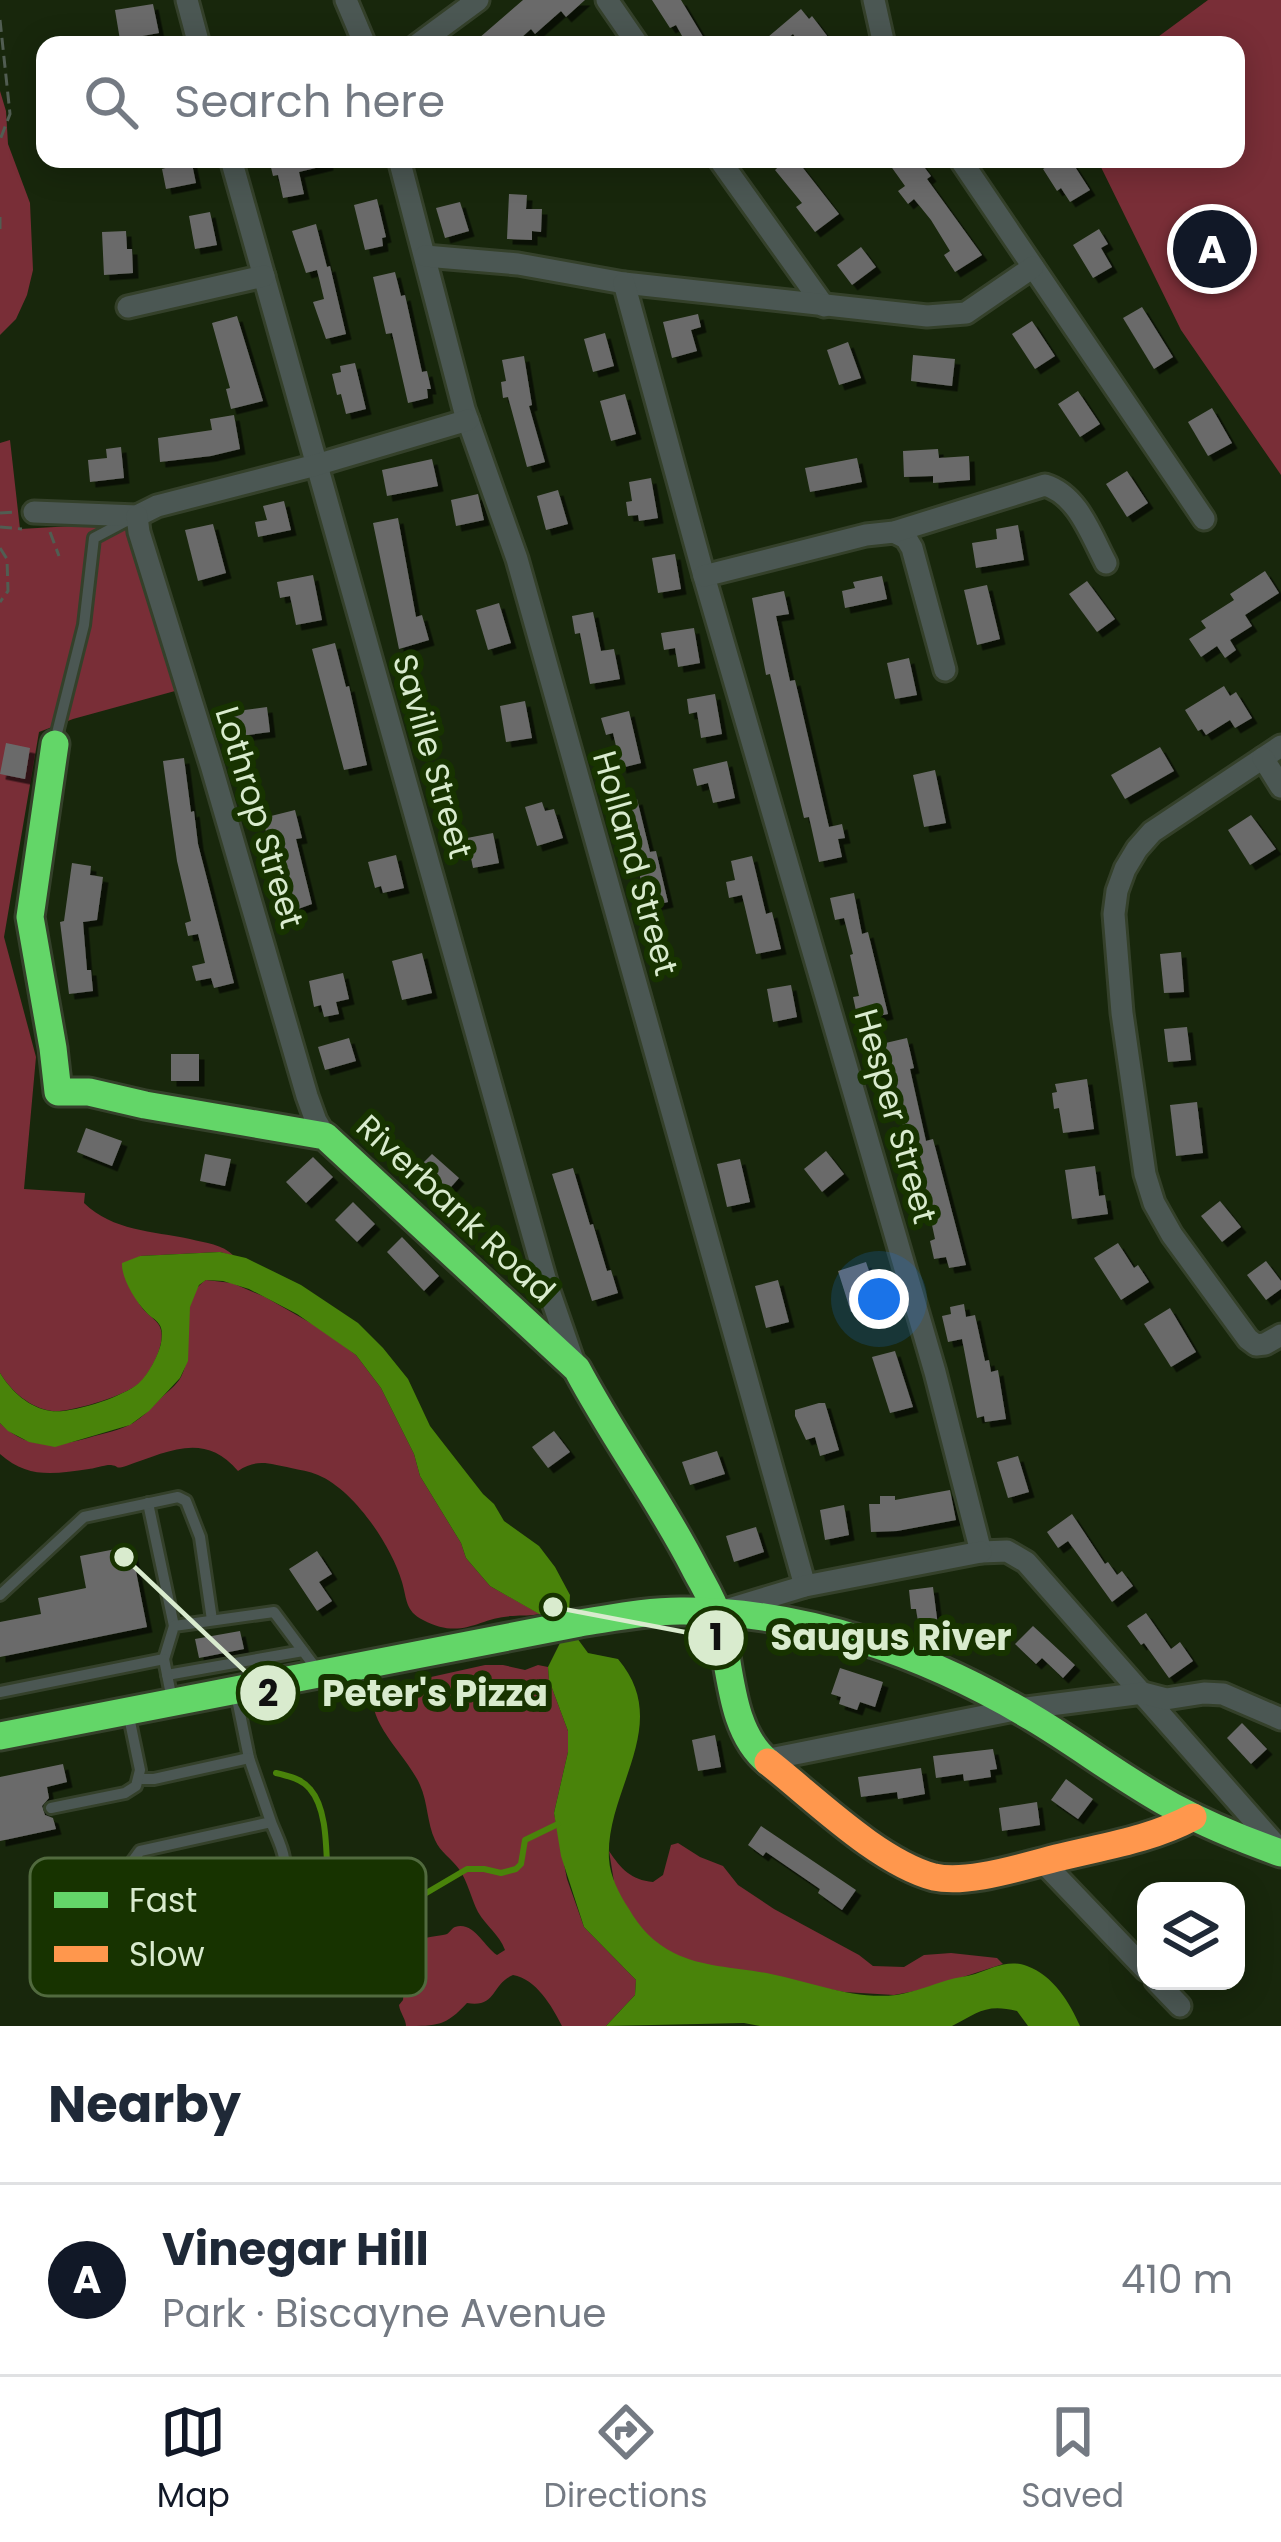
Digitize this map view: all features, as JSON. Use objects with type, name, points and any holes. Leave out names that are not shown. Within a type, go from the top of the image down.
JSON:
[{"type":"street","points":[[187,0],[197,36]]},
{"type":"street","points":[[346,0],[361,36]]},
{"type":"street","points":[[429,36],[478,0]]},
{"type":"street","points":[[607,0],[632,36]]},
{"type":"street","points":[[874,0],[882,36]]},
{"type":"street","name":"Saville Street","points":[[234,168],[547,1286],[577,1369]]},
{"type":"street","name":"Holland Street","points":[[401,168],[468,420],[517,559],[805,1586]]},
{"type":"street","points":[[725,168],[824,306]]},
{"type":"street","points":[[966,168],[1204,519]]},
{"type":"street","points":[[425,256],[927,316],[966,313],[1033,267]]},
{"type":"street","points":[[128,307],[264,276]]},
{"type":"street","name":"Hesper Street","points":[[624,283],[704,576],[879,1174],[981,1552]]},
{"type":"street","points":[[34,512],[137,516],[157,506],[468,420]]},
{"type":"street","points":[[704,576],[894,532],[1046,485],[1077,508],[1106,563]]},
{"type":"street","name":"Lothrop Street","points":[[137,516],[307,1096],[325,1136]]},
{"type":"street","points":[[894,532],[906,538],[918,563],[945,670]]},
{"type":"street","name":"Riverbank Road","points":[[55,744],[30,917],[56,1048],[58,1092],[89,1092],[325,1136],[577,1369],[679,1538],[717,1612],[741,1722],[765,1760]]},
{"type":"street","points":[[1281,787],[1272,752],[1171,817],[1130,859],[1120,880],[1114,926],[1145,1174],[1154,1203],[1248,1339],[1265,1344],[1281,1335]]},
{"type":"street","points":[[717,1612],[805,1586],[1007,1551],[1026,1562],[1281,1852]]},
{"type":"street","points":[[0,1736],[128,1712],[170,1689],[235,1691],[311,1662],[675,1611],[717,1612],[817,1628],[896,1652],[1019,1709],[1193,1817],[1281,1852]]},
{"type":"street","points":[[765,1760],[1019,1709],[1143,1693],[1166,1699],[1223,1694],[1281,1719]]},
{"type":"street","points":[[765,1760],[886,1856],[935,1877],[974,1876],[1042,1861],[1165,1832],[1193,1817]]},
{"type":"street","points":[[1042,1861],[1137,1961]]},
{"type":"street","points":[[1165,1990],[1180,2006]]},
{"type":"lane","points":[[55,744],[84,625],[94,538],[137,516]]},
{"type":"lane","points":[[0,1595],[84,1517],[178,1497],[186,1501],[200,1537],[212,1620]]},
{"type":"lane","points":[[148,1503],[174,1626],[164,1658],[170,1689],[311,1662],[274,1612],[174,1626]]},
{"type":"lane","points":[[0,1692],[164,1658]]},
{"type":"lane","points":[[235,1691],[249,1758],[283,1858]]},
{"type":"lane","points":[[51,1808],[133,1789],[140,1779],[128,1712]]},
{"type":"lane","points":[[140,1779],[249,1758]]},
{"type":"lane","points":[[135,1858],[140,1851],[271,1822]]},
{"type":"path","points":[[0,20],[10,114],[0,140]]},
{"type":"path","points":[[0,217],[0,233]]},
{"type":"path","points":[[0,527],[52,532],[59,556]]},
{"type":"path","points":[[0,548],[7,559],[8,591],[0,602]]},
{"type":"shaded area","points":[[1208,0],[1281,0],[1281,475],[1181,330],[1101,168],[1245,168],[1245,36],[1159,36]]},
{"type":"shaded area","points":[[0,91],[8,144],[30,203],[33,270],[16,319],[0,335]]},
{"type":"shaded area","points":[[10,440],[20,529],[125,523],[175,691],[39,732],[4,937],[36,1057],[24,1189],[85,1193],[84,1203],[107,1219],[213,1244],[234,1256],[220,1252],[140,1256],[125,1276],[140,1305],[161,1330],[153,1365],[141,1382],[124,1392],[60,1411],[29,1402],[0,1373],[0,443]]},
{"type":"shaded area","points":[[220,1252],[246,1258],[301,1285],[358,1323],[383,1348],[408,1379],[430,1426],[504,1521],[539,1546],[555,1567],[570,1595],[569,1612],[548,1619],[490,1586],[466,1558],[420,1476],[381,1388],[356,1355],[297,1314],[249,1289],[223,1281],[206,1280],[199,1285],[190,1307],[188,1361],[180,1378],[130,1425],[55,1447],[29,1442],[0,1423],[0,1373],[21,1398],[51,1411],[96,1403],[139,1383],[158,1353],[162,1331],[133,1295],[122,1263],[140,1256]]},
{"type":"shaded area","points":[[206,1280],[232,1283],[265,1297],[356,1355],[381,1388],[420,1476],[466,1558],[490,1586],[540,1614],[501,1617],[460,1628],[437,1626],[417,1616],[369,1520],[345,1493],[311,1472],[264,1463],[238,1471],[212,1451],[199,1448],[171,1451],[122,1467],[53,1473],[21,1468],[0,1454],[0,1423],[30,1442],[53,1444],[117,1430],[141,1417],[181,1377],[192,1299]]},
{"type":"shaded area","points":[[577,1638],[588,1653],[618,1659],[634,1684],[639,1733],[611,1833],[609,1859],[625,1903],[660,1945],[697,1962],[880,1996],[1020,1964],[1053,1983],[1080,2026],[1028,2026],[1017,2011],[997,2008],[952,2026],[606,2026],[635,1995],[636,1980],[584,1927],[561,1856],[554,1813],[568,1731],[548,1667],[560,1643]]},
{"type":"shaded area","points":[[485,1665],[525,1670],[548,1667],[568,1731],[554,1813],[567,1879],[584,1927],[636,1980],[635,1995],[606,2026],[562,2026],[536,1988],[513,1975],[489,1999],[467,2003],[440,2023],[406,2026],[399,2005],[403,1996],[426,1996],[426,1938],[462,1926],[497,1955],[505,1950],[478,1912],[459,1869],[437,1844],[420,1785],[377,1719],[373,1696],[395,1685]]},
{"type":"shaded area","points":[[678,1843],[723,1866],[738,1885],[774,1909],[873,1966],[904,1967],[924,1955],[951,1953],[997,1958],[1003,1964],[894,1995],[823,1988],[761,1990],[653,1949],[616,1894],[609,1851],[627,1872],[653,1882],[663,1875],[671,1845]]},
{"type":"building","points":[[523,0],[585,0],[566,17],[561,11],[535,34],[531,29],[523,36],[481,36]]},
{"type":"building","points":[[652,0],[681,0],[703,36],[682,36],[676,25],[670,28]]},
{"type":"building","points":[[153,4],[159,33],[119,36],[115,10]]},
{"type":"building","points":[[801,9],[827,36],[793,34],[769,36]]},
{"type":"building","points":[[193,168],[196,183],[166,189],[162,169]]},
{"type":"building","points":[[271,168],[316,168],[299,172],[304,194],[283,198],[278,175],[273,176]]},
{"type":"building","points":[[803,168],[839,214],[815,232],[796,207],[802,203],[775,170]]},
{"type":"building","points":[[892,168],[925,168],[931,176],[927,179],[982,255],[955,272],[944,255],[950,251],[931,220],[914,199],[908,204],[898,191],[905,186]]},
{"type":"building","points":[[1076,168],[1090,190],[1070,202],[1043,169]]},
{"type":"building","points":[[509,194],[527,195],[526,209],[542,209],[541,232],[532,231],[532,240],[507,239]]},
{"type":"building","points":[[377,199],[386,237],[383,246],[365,250],[354,205]]},
{"type":"building","points":[[460,202],[469,231],[445,238],[436,208]]},
{"type":"building","points":[[210,212],[217,245],[195,249],[189,216]]},
{"type":"building","points":[[316,224],[346,334],[326,339],[313,302],[324,299],[317,270],[306,273],[292,231]]},
{"type":"building","points":[[1099,229],[1108,244],[1101,248],[1112,267],[1093,278],[1073,245]]},
{"type":"building","points":[[126,231],[133,273],[104,275],[102,232]]},
{"type":"building","points":[[861,247],[876,267],[852,285],[837,265]]},
{"type":"building","points":[[395,272],[401,296],[405,295],[422,372],[427,371],[431,389],[427,389],[428,398],[408,403],[373,277]]},
{"type":"building","points":[[1142,307],[1173,357],[1154,369],[1123,318]]},
{"type":"building","points":[[698,314],[701,327],[691,330],[697,351],[672,358],[663,322]]},
{"type":"building","points":[[237,316],[263,401],[231,409],[212,323]]},
{"type":"building","points":[[1032,321],[1055,356],[1035,369],[1012,334]]},
{"type":"building","points":[[605,333],[614,366],[593,372],[584,339]]},
{"type":"building","points":[[848,342],[861,378],[839,385],[827,350]]},
{"type":"building","points":[[913,355],[955,359],[952,386],[911,381]]},
{"type":"building","points":[[524,356],[529,406],[545,462],[527,467],[501,382],[506,381],[502,360]]},
{"type":"building","points":[[355,363],[366,409],[346,414],[332,374],[341,372],[340,366]]},
{"type":"building","points":[[1078,391],[1100,424],[1080,437],[1058,404]]},
{"type":"building","points":[[625,394],[636,434],[611,441],[600,401]]},
{"type":"building","points":[[1212,408],[1232,443],[1208,456],[1188,422]]},
{"type":"building","points":[[234,415],[240,449],[160,462],[158,438],[212,430],[210,419]]},
{"type":"building","points":[[121,447],[124,478],[90,482],[88,460],[107,458],[106,449]]},
{"type":"building","points":[[938,449],[939,458],[969,456],[970,480],[933,483],[933,476],[904,477],[903,451]]},
{"type":"building","points":[[857,458],[862,482],[810,492],[805,468]]},
{"type":"building","points":[[432,459],[438,486],[387,496],[382,470]]},
{"type":"building","points":[[1127,471],[1148,503],[1127,517],[1106,484]]},
{"type":"building","points":[[651,478],[658,518],[639,521],[638,515],[628,516],[629,482]]},
{"type":"building","points":[[558,490],[568,524],[546,530],[537,496]]},
{"type":"building","points":[[478,494],[484,520],[456,526],[451,500]]},
{"type":"building","points":[[284,501],[291,530],[258,537],[255,522],[267,520],[263,506]]},
{"type":"building","points":[[398,518],[416,617],[422,615],[429,640],[399,649],[373,523]]},
{"type":"building","points":[[213,524],[226,573],[198,581],[185,530]]},
{"type":"building","points":[[1018,525],[1024,560],[976,568],[972,543],[997,539],[996,529]]},
{"type":"building","points":[[675,554],[681,589],[658,593],[652,558]]},
{"type":"building","points":[[1265,571],[1279,593],[1245,615],[1252,626],[1230,640],[1236,650],[1225,658],[1217,646],[1201,657],[1189,639],[1206,628],[1201,621],[1234,600],[1230,594]]},
{"type":"building","points":[[313,575],[322,620],[296,625],[290,596],[280,598],[277,582]]},
{"type":"building","points":[[882,576],[887,599],[845,608],[842,591],[855,588],[853,582]]},
{"type":"building","points":[[1087,581],[1115,619],[1097,632],[1069,594]]},
{"type":"building","points":[[987,585],[1000,639],[977,645],[964,590]]},
{"type":"building","points":[[784,591],[789,614],[776,616],[790,681],[795,680],[829,827],[842,824],[845,838],[838,839],[842,857],[819,862],[770,674],[766,675],[752,598]]},
{"type":"building","points":[[499,603],[511,643],[488,650],[476,610]]},
{"type":"building","points":[[593,612],[601,651],[614,649],[620,679],[590,684],[572,616]]},
{"type":"building","points":[[694,628],[700,663],[678,667],[675,648],[664,650],[661,633]]},
{"type":"building","points":[[335,643],[367,765],[344,770],[312,649]]},
{"type":"building","points":[[909,658],[917,695],[895,699],[887,663]]},
{"type":"building","points":[[1224,686],[1230,696],[1236,692],[1252,718],[1235,728],[1230,720],[1206,735],[1185,710]]},
{"type":"building","points":[[715,694],[722,734],[701,738],[697,712],[689,714],[687,699]]},
{"type":"building","points":[[525,701],[532,738],[506,742],[500,706]]},
{"type":"building","points":[[267,707],[270,732],[233,737],[230,712]]},
{"type":"building","points":[[629,711],[641,763],[621,768],[613,733],[606,735],[601,718]]},
{"type":"building","points":[[6,743],[30,748],[25,779],[0,774]]},
{"type":"building","points":[[1160,747],[1174,771],[1125,799],[1111,775]]},
{"type":"building","points":[[184,758],[198,844],[234,983],[214,988],[211,978],[196,981],[192,966],[205,963],[198,934],[188,936],[185,923],[191,921],[163,761]]},
{"type":"building","points":[[727,761],[735,798],[713,803],[708,783],[697,786],[693,769]]},
{"type":"building","points":[[935,770],[946,823],[924,827],[913,775]]},
{"type":"building","points":[[637,799],[668,902],[647,907],[618,804]]},
{"type":"building","points":[[542,802],[545,811],[554,809],[563,838],[537,846],[525,807]]},
{"type":"building","points":[[295,810],[302,838],[296,839],[312,904],[298,909],[290,895],[280,897],[263,818]]},
{"type":"building","points":[[1251,815],[1276,849],[1250,865],[1228,830]]},
{"type":"building","points":[[493,833],[499,863],[473,868],[467,838]]},
{"type":"building","points":[[396,855],[404,888],[383,893],[381,886],[375,888],[368,862]]},
{"type":"building","points":[[752,856],[766,914],[772,912],[781,949],[756,954],[742,895],[729,898],[726,882],[735,880],[731,861]]},
{"type":"building","points":[[72,863],[91,866],[90,875],[103,877],[97,920],[83,922],[93,991],[69,994],[60,922],[64,921]]},
{"type":"building","points":[[854,893],[888,1014],[858,1020],[853,954],[844,918],[835,920],[830,898]]},
{"type":"building","points":[[1181,952],[1184,992],[1164,993],[1160,954]]},
{"type":"building","points":[[422,953],[432,993],[402,1000],[392,961]]},
{"type":"building","points":[[343,973],[349,999],[336,1002],[339,1014],[324,1017],[321,1005],[314,1007],[309,981]]},
{"type":"building","points":[[791,985],[797,1017],[773,1022],[767,989]]},
{"type":"building","points":[[1187,1027],[1191,1060],[1168,1062],[1164,1029]]},
{"type":"building","points":[[349,1038],[356,1061],[325,1070],[318,1047]]},
{"type":"building","points":[[907,1038],[926,1141],[933,1139],[966,1265],[949,1268],[946,1257],[934,1259],[930,1241],[935,1239],[918,1160],[906,1163],[902,1146],[907,1145],[889,1062],[881,1064],[877,1045]]},
{"type":"building","points":[[171,1054],[199,1054],[199,1081],[171,1081]]},
{"type":"building","points":[[1087,1079],[1094,1129],[1063,1133],[1059,1108],[1054,1109],[1055,1084]]},
{"type":"building","points":[[1197,1102],[1203,1153],[1176,1156],[1170,1105]]},
{"type":"building","points":[[86,1128],[122,1141],[112,1166],[77,1152]]},
{"type":"building","points":[[826,1151],[844,1174],[822,1192],[804,1169]]},
{"type":"building","points":[[205,1154],[231,1159],[225,1186],[200,1181]]},
{"type":"building","points":[[432,1154],[459,1178],[443,1196],[415,1171]]},
{"type":"building","points":[[313,1157],[333,1177],[306,1203],[286,1182]]},
{"type":"building","points":[[740,1159],[750,1202],[727,1207],[717,1164]]},
{"type":"building","points":[[1095,1166],[1099,1196],[1105,1195],[1108,1214],[1072,1219],[1065,1170]]},
{"type":"building","points":[[573,1168],[618,1293],[592,1301],[552,1174]]},
{"type":"building","points":[[1220,1201],[1241,1227],[1222,1242],[1201,1216]]},
{"type":"building","points":[[353,1202],[375,1224],[357,1242],[335,1220]]},
{"type":"building","points":[[402,1237],[439,1276],[424,1291],[387,1252]]},
{"type":"building","points":[[1118,1243],[1149,1282],[1121,1300],[1094,1258]]},
{"type":"building","points":[[1266,1261],[1281,1281],[1281,1289],[1266,1300],[1247,1275]]},
{"type":"building","points":[[866,1262],[874,1286],[865,1289],[871,1305],[851,1312],[838,1271]]},
{"type":"building","points":[[778,1280],[789,1322],[766,1328],[755,1286]]},
{"type":"building","points":[[964,1304],[966,1317],[975,1315],[985,1361],[989,1360],[991,1372],[998,1370],[1006,1419],[985,1422],[984,1416],[977,1418],[962,1339],[948,1342],[942,1316],[951,1314],[950,1307]]},
{"type":"building","points":[[1170,1308],[1196,1352],[1171,1367],[1144,1324]]},
{"type":"building","points":[[895,1351],[913,1407],[890,1413],[872,1357]]},
{"type":"building","points":[[825,1403],[839,1450],[820,1456],[815,1437],[806,1440],[795,1416],[795,1410]]},
{"type":"building","points":[[554,1431],[570,1452],[548,1468],[532,1447]]},
{"type":"building","points":[[717,1451],[725,1474],[690,1485],[682,1462]]},
{"type":"building","points":[[1018,1456],[1029,1492],[1008,1498],[997,1462]]},
{"type":"building","points":[[950,1490],[956,1520],[871,1532],[869,1504],[880,1504],[880,1496],[895,1496],[895,1500]]},
{"type":"building","points":[[844,1505],[849,1535],[825,1540],[820,1510]]},
{"type":"building","points":[[1072,1514],[1105,1564],[1117,1575],[1122,1571],[1133,1586],[1112,1602],[1068,1541],[1058,1548],[1047,1532]]},
{"type":"building","points":[[756,1527],[764,1552],[734,1562],[726,1536]]},
{"type":"building","points":[[131,1546],[147,1627],[0,1657],[0,1622],[41,1614],[38,1598],[86,1588],[80,1556]]},
{"type":"building","points":[[317,1551],[332,1574],[319,1582],[332,1601],[317,1611],[289,1569]]},
{"type":"building","points":[[933,1587],[938,1626],[919,1628],[909,1590]]},
{"type":"building","points":[[1146,1613],[1171,1649],[1180,1642],[1193,1661],[1169,1678],[1127,1626]]},
{"type":"building","points":[[1033,1626],[1075,1665],[1063,1678],[1042,1658],[1036,1664],[1015,1644]]},
{"type":"building","points":[[240,1631],[244,1649],[199,1658],[195,1639]]},
{"type":"building","points":[[840,1668],[883,1682],[875,1707],[860,1702],[857,1710],[839,1704],[841,1697],[831,1694]]},
{"type":"building","points":[[1242,1723],[1267,1749],[1251,1764],[1227,1738]]},
{"type":"building","points":[[715,1735],[721,1767],[698,1771],[692,1740]]},
{"type":"building","points":[[993,1749],[997,1769],[990,1770],[991,1777],[936,1778],[933,1756]]},
{"type":"building","points":[[63,1764],[67,1782],[47,1787],[49,1798],[42,1806],[56,1829],[0,1841],[0,1777]]},
{"type":"building","points":[[921,1768],[925,1794],[898,1799],[897,1792],[861,1797],[858,1777]]},
{"type":"building","points":[[1066,1779],[1093,1799],[1078,1819],[1051,1800]]},
{"type":"building","points":[[1037,1802],[1040,1825],[1002,1831],[999,1808]]},
{"type":"building","points":[[761,1826],[856,1890],[842,1910],[818,1893],[820,1889],[748,1845]]},
{"type":"waterway","points":[[276,1773],[303,1783],[317,1800],[326,1858]]},
{"type":"waterway","points":[[426,1893],[467,1869],[501,1873],[516,1869],[525,1840],[558,1824]]},
{"type":"traffic: fast","points":[[55,744],[30,917],[58,1092],[89,1092],[325,1136],[577,1369],[710,1597],[738,1714],[745,1732],[768,1762]]},
{"type":"traffic: fast","points":[[0,1736],[580,1623],[655,1612],[726,1613],[818,1628],[908,1656],[993,1695],[1172,1806],[1281,1853]]},
{"type":"traffic: slow","points":[[768,1762],[869,1844],[913,1869],[948,1879],[997,1873],[1145,1836],[1193,1817]]},
{"type":"place","name":"Vinegar Hill","points":[[1212,249]]},
{"type":"place","name":"Peter's Pizza","points":[[124,1557]]},
{"type":"place","name":"Saugus River","points":[[553,1607]]}]
